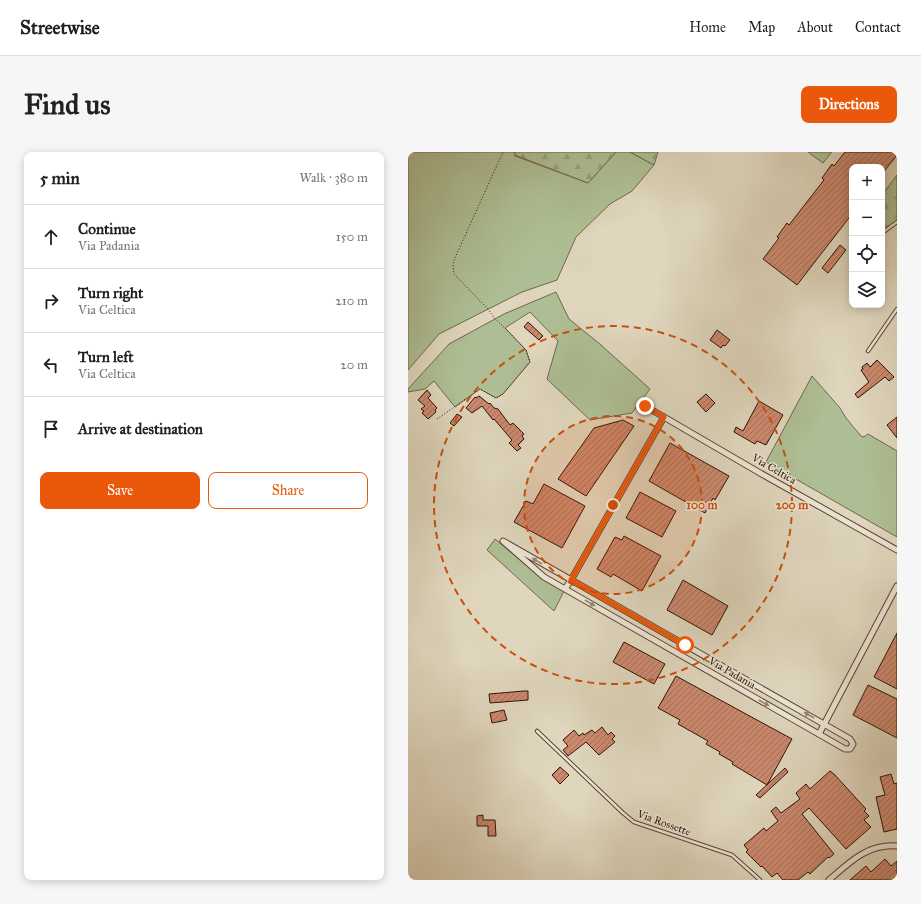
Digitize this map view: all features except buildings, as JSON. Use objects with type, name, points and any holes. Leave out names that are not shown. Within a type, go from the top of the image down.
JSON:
[{"type":"street","name":"Via Celtica","points":[[645,406],[897,550]]},
{"type":"street","points":[[565,589],[664,417]]},
{"type":"street","name":"Via Padania","points":[[501,539],[571,580],[850,739],[853,744],[850,749],[845,749],[544,577],[501,539]]},
{"type":"street","points":[[818,734],[897,586]]},
{"type":"street","points":[[679,654],[685,645]]},
{"type":"street","points":[[829,880],[861,854],[875,847],[897,846]]},
{"type":"lane","points":[[885,231],[897,222]]},
{"type":"lane","points":[[868,351],[897,309]]},
{"type":"lane","name":"Via Rossette","points":[[537,731],[634,822],[732,855],[760,880]]},
{"type":"path","points":[[437,419],[480,389],[496,398],[503,394],[530,362],[526,350],[454,274],[453,268],[454,260],[503,152]]},
{"type":"green space","points":[[408,152],[515,152],[515,156],[588,183],[616,152],[630,152],[654,165],[632,191],[610,204],[576,237],[557,280],[522,292],[439,334],[408,370]]},
{"type":"green space","points":[[515,152],[616,152],[588,183],[515,155]]},
{"type":"green space","points":[[630,152],[658,152],[654,165]]},
{"type":"green space","points":[[808,152],[832,152],[823,163]]},
{"type":"green space","points":[[897,175],[897,222],[885,231],[885,200],[885,191]]},
{"type":"green space","points":[[556,292],[569,319],[601,345],[650,389],[632,413],[590,420],[547,379],[558,341],[530,312],[505,328],[526,350],[530,362],[503,394],[496,398],[480,389],[455,407],[434,381],[425,389],[408,392],[408,389],[449,344],[504,314]]},
{"type":"green space","points":[[812,376],[840,408],[861,436],[864,437],[868,434],[897,451],[897,537],[766,462]]},
{"type":"green space","points":[[495,539],[539,576],[565,589],[554,611],[487,550]]},
{"type":"route","points":[[645,406],[664,417],[571,580],[685,645]]}]
